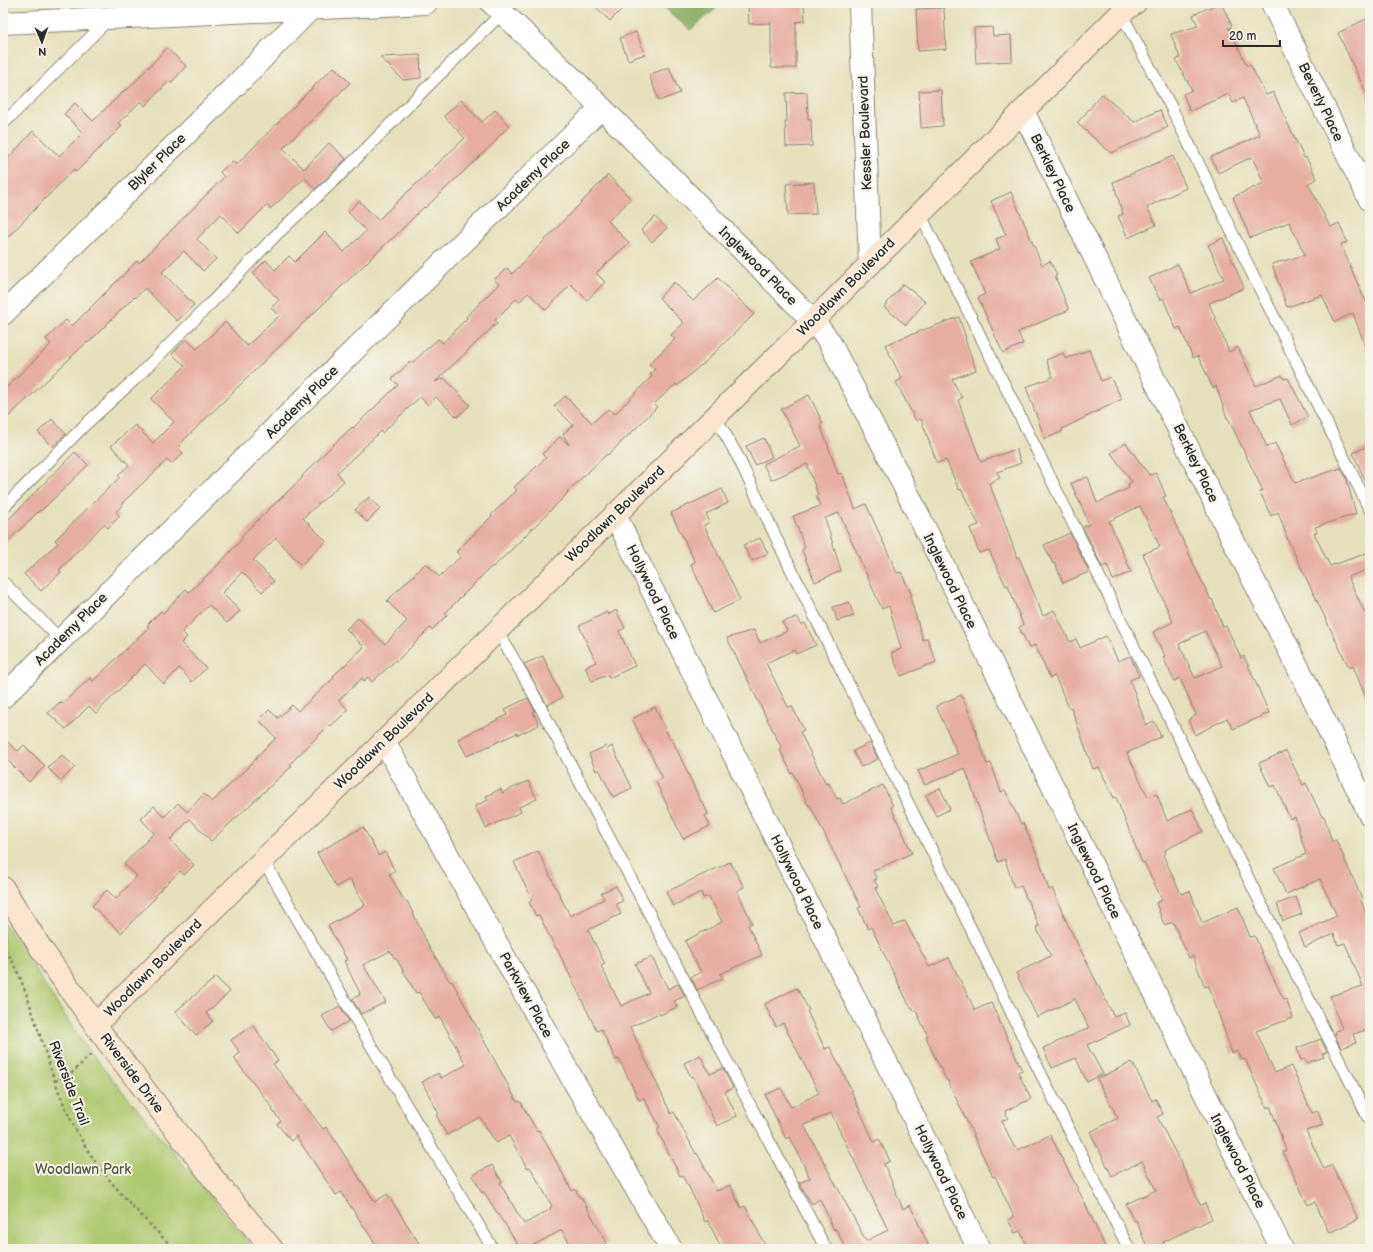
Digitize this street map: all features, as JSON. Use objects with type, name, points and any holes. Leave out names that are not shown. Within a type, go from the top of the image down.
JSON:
[{"type":"street","points":[[3,23],[426,3]]},
{"type":"street","name":"Kessler Boulevard","points":[[860,3],[870,264]]},
{"type":"street","name":"Beverly Place","points":[[1272,3],[1370,200]]},
{"type":"street","name":"Inglewood Place","points":[[493,6],[602,108],[813,321],[829,341],[901,481],[1282,1249]]},
{"type":"street","name":"Woodlawn Boulevard","points":[[101,1033],[263,860],[813,321],[1128,8]]},
{"type":"street","name":"Blyler Place","points":[[3,314],[310,9]]},
{"type":"street","name":"Academy Place","points":[[3,697],[506,200],[602,108]]},
{"type":"street","name":"Berkley Place","points":[[1023,111],[1230,534],[1309,689],[1370,815]]},
{"type":"street","name":"Hollywood Place","points":[[615,515],[979,1249]]},
{"type":"street","name":"Parkview Place","points":[[384,741],[569,1073],[671,1249]]},
{"type":"street","name":"Riverside Drive","points":[[3,888],[42,950],[101,1033],[213,1178],[272,1249]]},
{"type":"lane","points":[[4,506],[87,423],[133,381],[276,235],[340,176],[428,86],[493,6]]},
{"type":"lane","points":[[1128,8],[1171,107],[1370,510]]},
{"type":"lane","points":[[3,124],[110,18]]},
{"type":"lane","points":[[920,214],[1370,1122]]},
{"type":"lane","points":[[715,416],[738,458],[982,951],[1033,1058],[1130,1249]]},
{"type":"lane","points":[[3,582],[60,639]]},
{"type":"lane","points":[[497,630],[533,693],[826,1249]]},
{"type":"lane","points":[[263,860],[399,1094],[493,1249]]},
{"type":"path","name":"Riverside Trail","points":[[3,945],[16,968],[62,1100],[76,1130],[95,1161],[121,1195],[174,1249]]},
{"type":"path","points":[[55,1081],[71,1074],[83,1060],[101,1033]]},
{"type":"green space","points":[[659,3],[723,3],[690,30]]},
{"type":"green space","name":"Woodlawn Park","points":[[3,921],[84,1045],[254,1249],[3,1249]]},
{"type":"building","points":[[592,3],[628,3],[610,21]]},
{"type":"building","points":[[759,3],[804,3],[805,21],[796,22],[796,68],[771,68],[771,23],[749,24],[748,5]]},
{"type":"building","points":[[1221,3],[1232,26],[1229,28],[1247,66],[1250,64],[1266,95],[1273,92],[1304,158],[1306,157],[1317,179],[1308,183],[1328,223],[1331,227],[1339,223],[1347,242],[1341,244],[1370,310],[1370,353],[1368,354],[1353,313],[1335,322],[1322,295],[1287,307],[1272,264],[1305,255],[1289,222],[1250,238],[1233,197],[1264,183],[1252,157],[1218,173],[1211,157],[1260,135],[1243,98],[1233,103],[1229,94],[1190,111],[1183,94],[1192,90],[1176,60],[1180,58],[1171,34],[1198,26],[1193,15]]},
{"type":"building","points":[[944,8],[946,49],[918,51],[916,9]]},
{"type":"building","points":[[1370,17],[1370,101],[1338,33]]},
{"type":"building","points":[[992,27],[993,36],[1011,35],[1012,61],[976,63],[974,28]]},
{"type":"building","points":[[636,32],[645,54],[628,60],[620,38]]},
{"type":"building","points":[[167,48],[186,66],[171,83],[169,81],[145,106],[141,101],[118,123],[122,126],[76,172],[74,169],[3,242],[3,164],[33,131],[59,156],[83,133],[64,114],[75,103],[93,121],[126,89],[127,90]]},
{"type":"building","points":[[420,55],[421,78],[403,80],[380,57]]},
{"type":"building","points":[[334,67],[350,83],[283,148],[304,169],[329,143],[346,159],[315,189],[305,178],[270,209],[267,205],[239,233],[221,214],[197,239],[216,259],[203,271],[184,251],[162,272],[194,305],[177,321],[145,288],[3,422],[3,391],[51,344],[46,339],[66,320],[72,326],[137,261],[139,263],[224,177],[220,172],[232,161],[236,165]]},
{"type":"building","points":[[669,67],[680,93],[659,101],[649,75]]},
{"type":"building","points":[[941,90],[943,126],[921,128],[919,91]]},
{"type":"building","points":[[807,92],[808,119],[811,119],[812,146],[786,147],[786,93]]},
{"type":"building","points":[[1102,94],[1134,122],[1160,110],[1168,127],[1111,153],[1077,123]]},
{"type":"building","points":[[461,100],[482,122],[495,110],[509,126],[496,139],[497,140],[425,208],[424,207],[184,440],[178,448],[183,453],[171,464],[167,460],[122,503],[123,504],[116,512],[120,516],[108,528],[104,524],[59,570],[61,572],[41,591],[24,574],[58,543],[55,540],[120,477],[118,475],[129,465],[111,446],[135,425],[153,443],[174,422],[151,399],[185,366],[172,354],[186,339],[197,349],[225,322],[247,346],[279,316],[271,308],[279,300],[253,273],[266,260],[275,270],[289,256],[295,262],[325,232],[344,252],[366,231],[348,212],[359,201],[378,220],[465,138],[444,116]]},
{"type":"building","points":[[1173,156],[1186,188],[1147,207],[1156,225],[1128,238],[1118,216],[1123,214],[1113,182]]},
{"type":"building","points":[[608,175],[631,199],[608,221],[629,243],[596,273],[605,282],[587,300],[571,284],[546,310],[528,293],[519,302],[516,299],[495,320],[497,323],[435,382],[444,378],[470,405],[457,417],[436,397],[428,405],[420,397],[382,433],[381,431],[337,473],[344,481],[303,518],[326,541],[301,565],[276,538],[253,560],[274,581],[262,592],[242,572],[222,593],[240,611],[227,623],[209,605],[182,632],[187,637],[181,643],[206,668],[192,682],[179,668],[164,684],[145,664],[96,713],[89,706],[66,729],[48,713],[60,702],[62,704],[90,678],[93,681],[149,627],[147,625],[161,611],[163,613],[186,589],[189,592],[219,564],[243,538],[241,536],[303,477],[302,476],[332,446],[398,385],[392,379],[438,339],[443,343],[467,318],[466,317],[499,284],[494,280],[507,268],[512,274]]},
{"type":"building","points":[[814,182],[816,214],[788,215],[786,184]]},
{"type":"building","points":[[1011,192],[1042,265],[1050,261],[1057,275],[1055,276],[1069,310],[1018,332],[1023,344],[1003,353],[978,298],[985,294],[971,262],[1000,249],[996,239],[1006,235],[991,201]]},
{"type":"building","points":[[655,217],[667,228],[652,242],[641,230]]},
{"type":"building","points":[[1223,238],[1244,288],[1209,303],[1229,352],[1238,347],[1256,386],[1282,375],[1284,379],[1288,378],[1308,417],[1292,425],[1280,399],[1250,410],[1267,447],[1275,443],[1295,483],[1341,468],[1346,477],[1356,514],[1315,527],[1317,532],[1314,533],[1330,566],[1370,552],[1370,569],[1348,577],[1370,624],[1370,705],[1353,666],[1349,668],[1288,540],[1278,512],[1271,516],[1260,492],[1263,491],[1227,418],[1216,386],[1213,388],[1198,356],[1193,358],[1180,327],[1176,329],[1163,298],[1160,300],[1149,278],[1178,264],[1191,293],[1224,279],[1208,245]]},
{"type":"building","points":[[718,278],[754,314],[701,366],[677,386],[676,384],[654,404],[657,407],[608,455],[607,454],[567,492],[568,493],[508,553],[493,567],[492,566],[445,613],[447,615],[432,630],[430,628],[397,661],[396,660],[372,682],[368,677],[364,681],[362,678],[339,700],[348,710],[331,726],[329,725],[290,764],[292,766],[211,841],[190,819],[170,840],[194,865],[184,875],[180,871],[155,895],[156,897],[121,933],[92,906],[107,890],[116,899],[137,876],[124,864],[154,833],[141,819],[154,806],[164,817],[178,803],[187,812],[204,794],[212,802],[276,738],[259,720],[269,710],[278,718],[292,705],[298,711],[334,678],[333,676],[364,647],[346,629],[358,618],[385,644],[407,621],[387,601],[426,563],[439,577],[461,556],[456,552],[517,490],[514,487],[546,458],[542,454],[560,437],[569,445],[563,434],[573,425],[554,406],[565,396],[592,423],[608,409],[614,414],[616,413],[652,376],[650,374],[655,369],[649,364],[675,339],[671,335],[684,323],[659,298],[674,282],[693,301]]},
{"type":"building","points":[[903,284],[925,302],[906,325],[884,307]]},
{"type":"building","points":[[959,317],[976,370],[952,379],[962,398],[958,400],[981,462],[1016,449],[1021,463],[997,472],[1000,478],[989,483],[1017,558],[1019,557],[1043,616],[1054,610],[1070,642],[1076,639],[1080,648],[1106,636],[1118,661],[1130,656],[1139,676],[1130,680],[1146,725],[1154,721],[1161,737],[1127,753],[1148,797],[1157,794],[1167,821],[1192,809],[1203,831],[1165,850],[1166,853],[1163,855],[1181,894],[1190,891],[1202,923],[1238,907],[1250,937],[1255,936],[1265,961],[1284,1000],[1286,999],[1293,1018],[1256,1031],[1275,1073],[1291,1066],[1312,1113],[1318,1111],[1323,1125],[1306,1131],[1324,1169],[1332,1165],[1358,1219],[1329,1233],[1315,1202],[1308,1205],[1283,1152],[1286,1150],[1270,1106],[1267,1108],[1245,1059],[1242,1060],[1238,1051],[1232,1053],[1209,986],[1205,987],[1193,956],[1189,958],[1173,922],[1164,925],[1156,903],[1162,900],[1144,862],[1142,863],[1116,797],[1114,798],[1099,767],[1093,769],[1071,707],[1069,708],[1055,676],[1050,678],[1035,645],[1029,648],[1019,627],[1023,625],[1008,585],[1006,586],[989,550],[979,553],[970,528],[979,525],[961,489],[959,490],[946,460],[937,463],[921,419],[916,421],[896,382],[902,379],[885,345]]},
{"type":"building","points":[[1089,350],[1101,381],[1110,377],[1122,399],[1045,439],[1026,387],[1053,377],[1046,360],[1063,353],[1065,359]]},
{"type":"building","points":[[809,395],[823,423],[820,424],[838,474],[842,473],[855,509],[866,504],[897,573],[901,572],[912,596],[910,597],[923,640],[927,638],[936,662],[901,676],[891,653],[901,649],[889,606],[882,609],[839,513],[825,518],[841,571],[815,582],[802,550],[805,548],[793,516],[820,506],[816,496],[818,495],[807,464],[771,480],[763,464],[800,446],[781,409]]},
{"type":"building","points":[[52,419],[66,434],[52,447],[38,432]]},
{"type":"building","points":[[764,438],[772,457],[755,465],[746,446]]},
{"type":"building","points":[[1126,443],[1149,475],[1156,473],[1166,496],[1163,497],[1196,569],[1211,600],[1212,599],[1223,627],[1226,626],[1241,658],[1244,656],[1269,713],[1233,729],[1227,718],[1195,735],[1188,720],[1196,715],[1180,678],[1174,681],[1163,657],[1165,656],[1153,632],[1173,622],[1143,554],[1160,547],[1140,506],[1109,521],[1131,572],[1113,580],[1107,565],[1102,567],[1083,527],[1089,524],[1071,483],[1088,477],[1097,503],[1129,488],[1128,484],[1132,482],[1111,453]],"holes":[[[1205,631],[1222,666],[1195,678],[1179,644]]]},
{"type":"building","points":[[1370,445],[1370,491],[1353,453]]},
{"type":"building","points":[[75,452],[88,465],[3,546],[3,525]]},
{"type":"building","points":[[722,489],[728,503],[706,514],[710,522],[704,525],[740,600],[713,613],[691,564],[695,562],[671,513]]},
{"type":"building","points":[[369,497],[380,509],[367,522],[355,510]]},
{"type":"building","points":[[1070,533],[1089,572],[1063,583],[1055,563],[1053,564],[1044,545]]},
{"type":"building","points":[[760,538],[768,553],[752,561],[743,545]]},
{"type":"building","points":[[849,602],[854,616],[837,621],[833,607]]},
{"type":"building","points":[[616,610],[625,628],[619,631],[635,666],[609,678],[608,675],[592,681],[585,667],[596,662],[579,626],[607,612],[608,615]]},
{"type":"building","points":[[798,617],[801,625],[805,623],[816,645],[796,654],[794,650],[766,663],[788,707],[792,706],[804,730],[800,732],[826,784],[829,783],[837,799],[840,798],[843,804],[883,785],[893,806],[891,807],[912,853],[873,871],[877,879],[874,880],[878,887],[875,888],[894,926],[905,921],[929,967],[949,958],[975,1010],[991,1003],[1022,1070],[1018,1072],[1031,1099],[1005,1111],[1008,1118],[1002,1121],[1014,1147],[1018,1150],[1050,1135],[1084,1201],[1106,1249],[1029,1249],[1020,1231],[1015,1233],[1008,1220],[1014,1217],[932,1051],[926,1037],[928,1036],[916,1011],[910,1007],[871,927],[868,929],[858,908],[861,907],[810,805],[809,806],[780,750],[782,749],[727,638],[754,630],[760,643],[787,631],[782,622]]},
{"type":"building","points":[[543,656],[562,698],[547,705],[524,664]]},
{"type":"building","points":[[961,695],[970,715],[987,764],[991,763],[1001,792],[1005,790],[1021,824],[1023,823],[1039,859],[1049,890],[1052,888],[1068,925],[1114,1017],[1125,1013],[1130,1025],[1087,1045],[1103,1074],[1087,1082],[1076,1058],[1052,1068],[1043,1048],[1089,1028],[1075,999],[1037,1017],[1016,973],[1051,956],[1036,927],[1039,926],[1021,886],[1014,888],[1005,859],[998,862],[965,768],[925,785],[918,771],[958,754],[936,706]]},
{"type":"building","points":[[528,698],[535,711],[533,712],[539,725],[518,735],[517,733],[467,756],[458,739],[507,715],[505,709]]},
{"type":"building","points":[[655,707],[708,814],[705,816],[710,826],[683,839],[656,782],[663,778],[632,719]]},
{"type":"building","points":[[3,738],[18,751],[24,745],[45,766],[29,782],[3,756]]},
{"type":"building","points":[[870,743],[878,759],[861,767],[853,751]]},
{"type":"building","points":[[606,746],[607,749],[612,746],[632,788],[613,797],[599,769],[596,771],[589,754]]},
{"type":"building","points":[[1286,751],[1303,785],[1306,783],[1322,817],[1324,816],[1332,842],[1336,840],[1362,899],[1361,900],[1370,927],[1370,1029],[1353,1034],[1356,1043],[1341,1048],[1334,1035],[1336,1034],[1335,1031],[1342,1029],[1330,996],[1363,986],[1345,943],[1338,945],[1334,934],[1305,947],[1299,933],[1337,916],[1320,879],[1286,894],[1274,868],[1306,854],[1295,817],[1290,819],[1275,785],[1270,787],[1259,763]]},
{"type":"building","points":[[62,755],[75,767],[61,781],[48,768]]},
{"type":"building","points":[[528,781],[537,799],[519,807],[521,812],[486,828],[475,806],[488,800],[486,796],[501,789],[502,793]]},
{"type":"building","points":[[940,788],[950,809],[936,816],[926,795]]},
{"type":"building","points":[[363,827],[379,856],[385,852],[395,871],[389,874],[405,902],[407,901],[432,953],[450,982],[452,981],[517,1102],[520,1101],[537,1131],[539,1130],[572,1191],[575,1189],[580,1198],[581,1197],[607,1243],[597,1249],[573,1249],[562,1230],[526,1249],[520,1249],[484,1192],[482,1193],[473,1175],[492,1165],[502,1182],[500,1183],[524,1224],[551,1209],[550,1207],[552,1206],[530,1167],[527,1168],[509,1136],[496,1143],[480,1117],[447,1135],[436,1115],[439,1114],[422,1082],[438,1073],[441,1078],[466,1065],[440,1017],[435,1019],[419,992],[416,993],[396,958],[395,959],[390,951],[363,965],[386,1002],[361,1014],[352,999],[360,995],[360,993],[344,961],[347,960],[328,926],[365,905],[350,879],[336,887],[317,853]]},
{"type":"building","points":[[538,851],[570,916],[604,899],[601,893],[616,886],[623,901],[616,904],[621,914],[588,930],[605,964],[601,966],[621,1006],[649,993],[635,964],[652,957],[668,989],[678,984],[685,996],[674,1001],[677,1007],[660,1015],[659,1013],[630,1027],[671,1114],[674,1112],[717,1191],[730,1185],[741,1208],[745,1206],[767,1249],[722,1249],[708,1221],[705,1222],[688,1185],[682,1175],[680,1176],[657,1129],[660,1127],[644,1098],[639,1100],[619,1059],[616,1060],[601,1029],[597,1031],[557,949],[539,915],[536,916],[529,902],[532,900],[514,862]]},
{"type":"building","points":[[730,862],[744,887],[737,891],[752,923],[748,925],[762,955],[720,974],[723,978],[697,990],[691,977],[701,972],[685,941],[722,922],[709,896],[703,898],[701,892],[673,906],[666,892]]},
{"type":"building","points":[[1296,897],[1302,914],[1283,921],[1277,904]]},
{"type":"building","points":[[216,977],[230,992],[206,1013],[213,1021],[196,1035],[175,1012]]},
{"type":"building","points":[[797,988],[809,1010],[807,1011],[825,1049],[830,1047],[852,1091],[874,1142],[879,1139],[890,1161],[884,1164],[903,1209],[910,1205],[930,1249],[846,1249],[836,1229],[834,1230],[820,1199],[812,1204],[799,1183],[810,1178],[790,1137],[786,1139],[765,1095],[781,1088],[791,1107],[819,1093],[783,1023],[776,1027],[765,1004]],"holes":[[[831,1113],[888,1230],[866,1241],[804,1125]]]},
{"type":"building","points":[[340,1006],[349,1021],[331,1031],[322,1016]]},
{"type":"building","points":[[253,1025],[278,1061],[273,1064],[323,1129],[326,1127],[375,1202],[387,1194],[423,1249],[379,1249],[341,1192],[336,1195],[296,1136],[291,1141],[277,1124],[281,1121],[272,1110],[273,1108],[234,1058],[240,1053],[231,1040]]},
{"type":"building","points":[[1321,1039],[1327,1052],[1322,1054],[1324,1057],[1307,1063],[1305,1059],[1301,1060],[1297,1048]]},
{"type":"building","points":[[700,1055],[710,1074],[723,1068],[733,1088],[725,1092],[737,1116],[717,1126],[693,1076],[691,1077],[684,1063]]},
{"type":"building","points":[[1132,1062],[1152,1101],[1156,1099],[1163,1114],[1157,1117],[1183,1167],[1200,1205],[1205,1203],[1212,1219],[1163,1242],[1165,1245],[1154,1249],[1148,1249],[1136,1220],[1134,1221],[1126,1204],[1156,1190],[1142,1161],[1112,1176],[1090,1132],[1118,1118],[1097,1079]]}]
